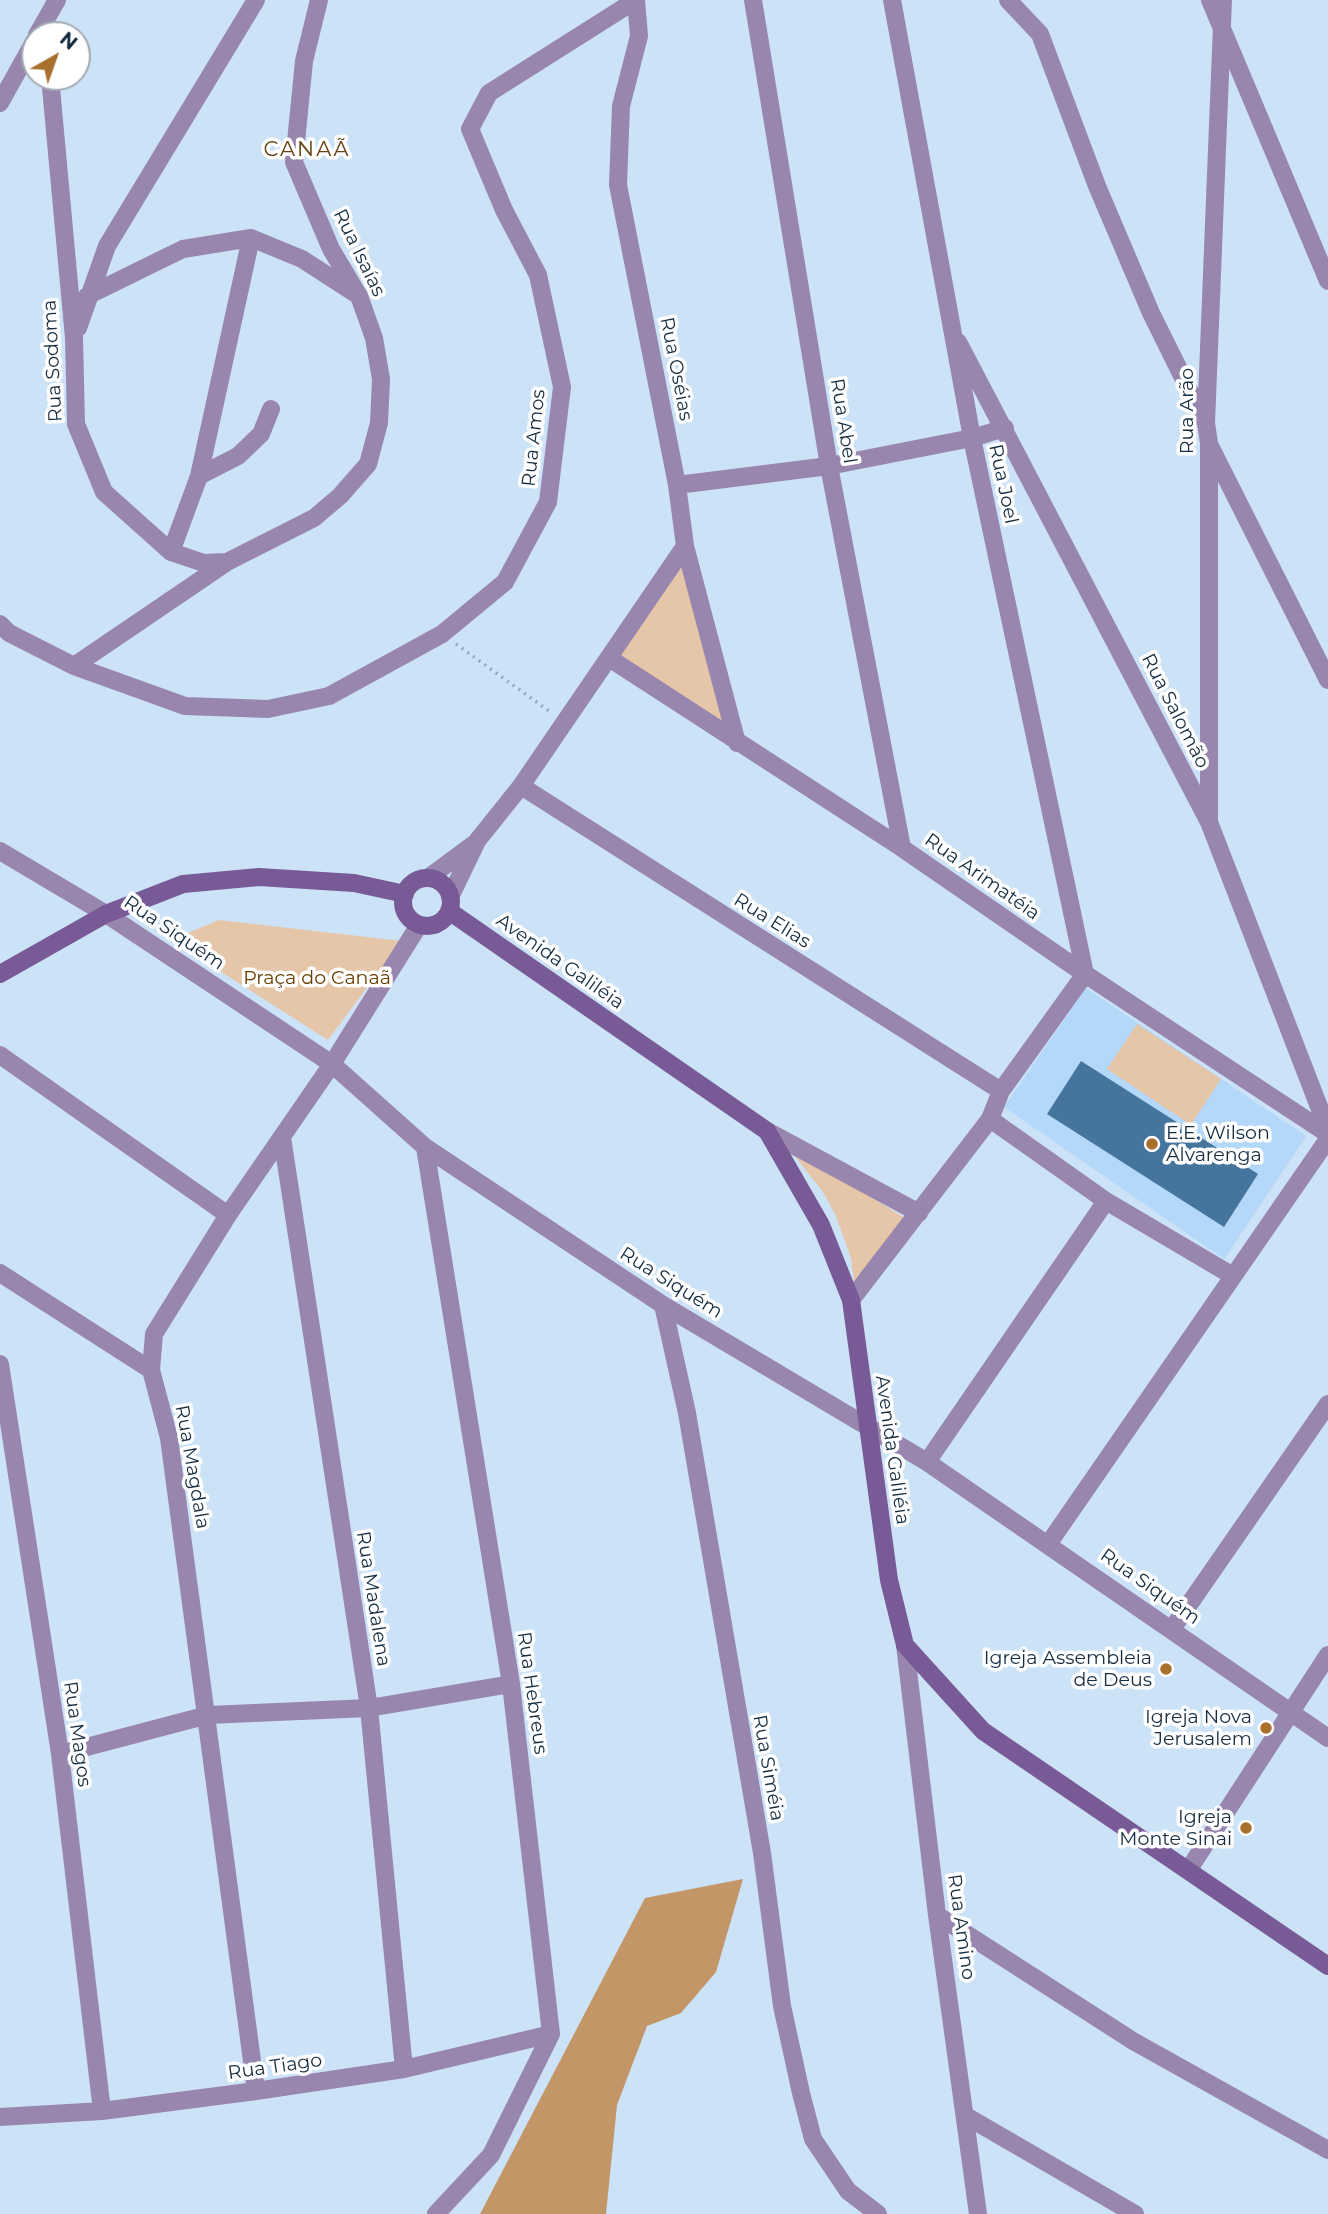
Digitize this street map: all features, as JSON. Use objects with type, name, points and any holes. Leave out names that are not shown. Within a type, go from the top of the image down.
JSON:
[{"type":"main road","points":[[0,974],[106,914],[183,884],[259,877],[354,883],[405,894]]},
{"type":"main road","points":[[428,878],[442,883],[450,904],[437,924],[419,925],[405,912],[405,894],[414,882],[428,878]]},
{"type":"main road","name":"Avenida Galiléia","points":[[450,904],[767,1131],[821,1224],[851,1300],[889,1580],[905,1645],[983,1731],[1328,1966]]},
{"type":"street","points":[[47,21],[57,0]]},
{"type":"street","points":[[75,338],[87,296],[107,246],[256,0]]},
{"type":"street","name":"Rua Isaías","points":[[74,666],[227,562],[314,518],[340,496],[368,464],[379,423],[380,379],[374,338],[359,296],[331,249],[294,162],[304,61],[319,0]]},
{"type":"street","name":"Rua Oséias","points":[[636,0],[639,36],[621,106],[618,184],[677,485],[685,546],[737,743]]},
{"type":"street","name":"Rua Amos","points":[[0,624],[9,633],[74,666],[185,706],[268,709],[329,696],[442,634],[505,582],[548,502],[562,387],[538,275],[504,210],[470,129],[489,93],[636,0]]},
{"type":"street","name":"Rua Abel","points":[[753,0],[829,466],[902,848]]},
{"type":"street","name":"Rua Joel","points":[[892,0],[950,327],[1085,974]]},
{"type":"street","points":[[1008,0],[1040,34],[1097,186],[1146,300],[1206,423]]},
{"type":"street","points":[[1210,0],[1328,281]]},
{"type":"street","name":"Rua Arão","points":[[1209,822],[1209,443],[1206,423],[1223,0]]},
{"type":"street","points":[[0,103],[21,67]]},
{"type":"street","name":"Rua Sodoma","points":[[52,91],[75,338],[76,424],[104,492],[171,552],[204,563],[227,562]]},
{"type":"street","points":[[87,296],[183,249],[251,238],[302,259],[359,296]]},
{"type":"street","points":[[171,552],[199,476],[251,238]]},
{"type":"street","name":"Rua Salomão","points":[[950,327],[1209,822],[1328,1135]]},
{"type":"street","points":[[199,476],[239,456],[261,434],[271,409]]},
{"type":"street","points":[[677,485],[829,466],[972,438],[1005,428]]},
{"type":"street","points":[[1209,443],[1328,680]]},
{"type":"street","points":[[428,878],[477,841],[521,786],[685,546]]},
{"type":"street","name":"Rua Arimatéia","points":[[609,658],[902,848],[1085,974],[1328,1135]]},
{"type":"street","name":"Rua Elias","points":[[521,786],[1001,1091]]},
{"type":"street","points":[[450,904],[477,841]]},
{"type":"street","name":"Rua Siquém","points":[[0,851],[106,914],[332,1064],[425,1147],[663,1305],[867,1423],[928,1462],[1328,1738]]},
{"type":"street","name":"Rua Magdala","points":[[256,2091],[169,1438],[151,1370],[154,1334],[228,1215],[332,1064],[419,925]]},
{"type":"street","points":[[851,1300],[990,1119],[1001,1091],[1085,974]]},
{"type":"street","points":[[0,1055],[228,1215]]},
{"type":"street","points":[[990,1119],[1105,1201],[1233,1276]]},
{"type":"street","points":[[767,1131],[919,1213]]},
{"type":"street","points":[[1049,1543],[1328,1135]]},
{"type":"street","name":"Rua Madalena","points":[[282,1137],[369,1708],[404,2069]]},
{"type":"street","name":"Rua Hebreus","points":[[425,1147],[511,1684],[551,2034]]},
{"type":"street","points":[[928,1462],[1105,1201]]},
{"type":"street","points":[[0,1273],[151,1370]]},
{"type":"street","name":"Rua Siméia","points":[[663,1305],[687,1413],[762,1853],[782,2006],[801,2093],[813,2138],[848,2190],[878,2214]]},
{"type":"street","name":"Rua Magos","points":[[0,1364],[60,1754],[102,2111]]},
{"type":"street","points":[[1172,1629],[1328,1404]]},
{"type":"street","name":"Rua Amino","points":[[905,1645],[937,1915],[978,2214]]},
{"type":"street","points":[[1189,1869],[1328,1655]]},
{"type":"street","points":[[60,1754],[208,1715],[369,1708],[511,1684]]},
{"type":"street","points":[[937,1915],[1133,2041],[1328,2150]]},
{"type":"street","points":[[436,2214],[491,2155],[551,2034]]},
{"type":"street","name":"Rua Tiago","points":[[0,2117],[102,2111],[404,2069],[551,2034]]},
{"type":"street","points":[[966,2116],[1135,2214]]},
{"type":"path","points":[[442,634],[565,723]]},
{"type":"shaded area","points":[[1086,988],[1306,1136],[1224,1259],[1004,1107]]},
{"type":"shaded area","points":[[743,1879],[716,1972],[681,2013],[647,2026],[617,2105],[606,2214],[480,2214],[645,1898]]},
{"type":"green space","points":[[683,561],[728,730],[616,657]]},
{"type":"green space","name":"Praça do Canaã","points":[[219,920],[402,941],[328,1040],[171,940]]},
{"type":"green space","points":[[1137,1024],[1221,1079],[1191,1125],[1107,1069]]},
{"type":"green space","points":[[787,1146],[910,1221],[855,1288],[851,1258],[836,1216],[823,1192]]},
{"type":"building","name":"E.E. Wilson Alvarenga","points":[[1081,1061],[1258,1174],[1224,1227],[1047,1114]]},
{"type":"place","name":"E.E. Wilson Alvarenga","points":[[1152,1144]]},
{"type":"place","name":"Igreja Assembleia de Deus","points":[[1166,1669]]},
{"type":"place","name":"Igreja Nova Jerusalem","points":[[1266,1728]]},
{"type":"place","name":"Igreja Monte Sinai","points":[[1246,1828]]},
{"type":"district","name":"CANAÃ","points":[[307,150]]}]
